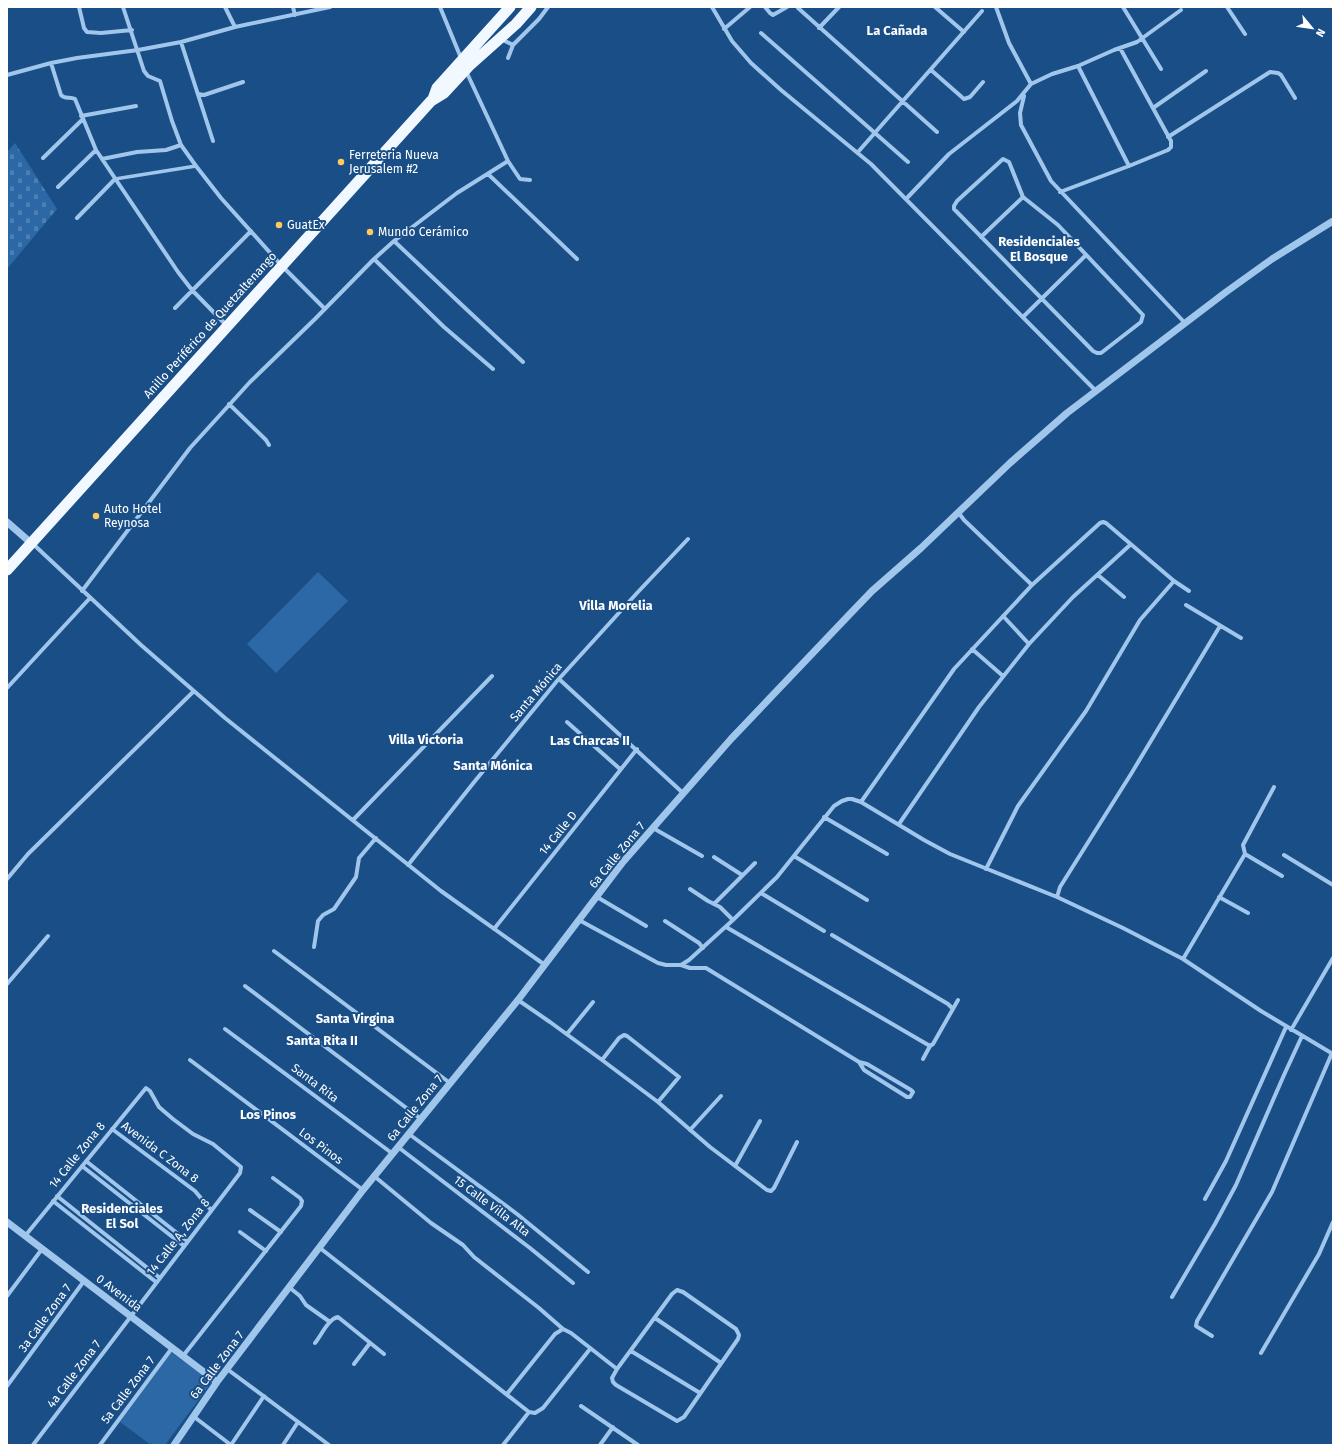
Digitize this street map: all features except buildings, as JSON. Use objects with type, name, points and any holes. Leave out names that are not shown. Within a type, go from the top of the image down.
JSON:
[{"type":"highway","name":"Anillo Periférico de Quetzaltenango","points":[[7,570],[433,99],[444,93],[510,7]]},
{"type":"highway","name":"Anillo Periférico de Quetzaltenango","points":[[464,65],[500,39],[531,7]]},
{"type":"street","points":[[78,7],[84,28],[89,33],[132,30]]},
{"type":"street","points":[[123,7],[132,30],[144,71],[148,76],[159,79],[161,82],[172,121],[182,145],[196,166],[212,188],[282,266],[325,309]]},
{"type":"street","points":[[226,7],[235,27]]},
{"type":"street","points":[[293,7],[295,15]]},
{"type":"street","points":[[7,75],[50,63],[181,42],[235,27],[330,7]]},
{"type":"street","points":[[440,7],[464,65],[508,161],[520,178],[530,180]]},
{"type":"street","points":[[508,58],[513,46],[539,19],[548,7]]},
{"type":"street","points":[[712,7],[724,29],[740,51],[764,75],[858,152],[906,198],[1097,391]]},
{"type":"street","points":[[724,29],[750,7]]},
{"type":"street","points":[[765,7],[773,16],[788,7]]},
{"type":"street","points":[[819,28],[838,7]]},
{"type":"street","points":[[935,7],[964,32]]},
{"type":"street","points":[[996,7],[1009,43],[1031,84]]},
{"type":"street","points":[[1125,7],[1161,69]]},
{"type":"street","points":[[1227,7],[1245,34]]},
{"type":"street","points":[[798,8],[937,132]]},
{"type":"street","points":[[906,198],[949,154],[1017,101],[1031,84],[1052,74],[1078,66],[1137,42],[1181,10]]},
{"type":"street","points":[[858,152],[982,11]]},
{"type":"street","points":[[761,33],[908,162]]},
{"type":"street","points":[[500,39],[513,46]]},
{"type":"street","points":[[181,42],[213,141]]},
{"type":"street","points":[[1060,192],[1168,150],[1171,144],[1120,48]]},
{"type":"street","points":[[50,63],[61,95],[64,98],[71,97],[75,99],[96,150],[115,179],[178,272],[192,290],[227,326]]},
{"type":"street","points":[[1078,66],[1129,166]]},
{"type":"street","points":[[931,70],[964,98],[970,97],[983,82]]},
{"type":"street","points":[[1153,108],[1206,71]]},
{"type":"street","points":[[1168,137],[1270,72],[1281,75],[1295,98]]},
{"type":"street","points":[[198,94],[204,95],[243,82]]},
{"type":"street","points":[[1026,91],[1020,113],[1021,124],[1051,182],[1185,323]]},
{"type":"street","points":[[43,158],[82,117],[136,106]]},
{"type":"street","points":[[102,159],[137,152],[166,150],[182,145]]},
{"type":"street","points":[[58,187],[96,150]]},
{"type":"street","points":[[1005,159],[1009,162],[1023,197],[1058,226],[1143,315],[1141,322],[1101,353],[1093,351],[956,212],[954,206],[957,201],[1000,160],[1005,159]]},
{"type":"street","points":[[82,591],[190,448],[229,404],[374,259],[394,241],[457,193],[508,161]]},
{"type":"street","points":[[76,218],[115,179],[196,166]]},
{"type":"street","points":[[488,174],[577,259]]},
{"type":"street","points":[[981,237],[1023,197]]},
{"type":"street","name":"6a Calle Zona 7","points":[[174,1445],[217,1382],[374,1176],[518,1000],[623,862],[683,792],[742,728],[867,596],[1039,437],[1067,413],[1254,271],[1333,221]]},
{"type":"street","points":[[176,308],[251,231]]},
{"type":"street","points":[[394,241],[523,362]]},
{"type":"street","points":[[1023,317],[1086,254]]},
{"type":"street","points":[[374,259],[444,327],[492,369]]},
{"type":"street","points":[[229,404],[266,440],[269,445]]},
{"type":"street","points":[[958,512],[964,520],[1032,585]]},
{"type":"street","points":[[7,522],[82,591],[242,733],[441,891],[545,965]]},
{"type":"street","points":[[861,802],[943,684],[972,649],[1032,585],[1100,523],[1106,523],[1130,545],[1174,581],[1189,591]]},
{"type":"street","name":"Santa Mónica","points":[[408,865],[559,679],[688,539]]},
{"type":"street","points":[[899,824],[956,739],[1002,676],[1068,602],[1130,545]]},
{"type":"street","points":[[1098,575],[1124,597]]},
{"type":"street","points":[[986,869],[1018,806],[1086,711],[1140,620],[1174,581]]},
{"type":"street","points":[[7,688],[90,598]]},
{"type":"street","points":[[1186,605],[1242,638]]},
{"type":"street","points":[[1003,616],[1029,644]]},
{"type":"street","points":[[1057,897],[1060,887],[1131,774],[1220,626]]},
{"type":"street","points":[[972,649],[1002,676]]},
{"type":"street","points":[[353,820],[492,676]]},
{"type":"street","points":[[559,679],[683,792]]},
{"type":"street","points":[[7,879],[28,854],[194,691]]},
{"type":"street","points":[[567,722],[620,769]]},
{"type":"street","name":"14 Calle D","points":[[494,929],[637,749]]},
{"type":"street","points":[[1183,959],[1244,854],[1243,845],[1274,787]]},
{"type":"street","points":[[681,965],[703,948],[761,893],[794,856],[834,806],[842,800],[852,799],[861,802],[937,848],[1057,897],[1137,934],[1183,959],[1286,1027],[1332,1053],[1272,1192],[1197,1321],[1196,1326],[1212,1336]]},
{"type":"street","points":[[824,817],[887,854]]},
{"type":"street","points":[[653,828],[702,856]]},
{"type":"street","points":[[314,947],[318,921],[323,915],[334,909],[356,877],[359,858],[376,838]]},
{"type":"street","points":[[1244,854],[1282,876]]},
{"type":"street","points":[[1284,855],[1333,885]]},
{"type":"street","points":[[794,856],[867,900]]},
{"type":"street","points":[[714,857],[742,875]]},
{"type":"street","points":[[714,904],[755,863]]},
{"type":"street","points":[[690,888],[708,901],[720,907],[733,920]]},
{"type":"street","points":[[761,893],[824,931]]},
{"type":"street","points":[[597,897],[646,926]]},
{"type":"street","points":[[1219,897],[1248,913]]},
{"type":"street","points":[[579,920],[658,963],[666,966],[681,965],[690,968],[706,968],[859,1062],[867,1064],[911,1090],[913,1092],[912,1096],[907,1097],[864,1070],[859,1062]]},
{"type":"street","points":[[664,921],[698,943],[703,948]]},
{"type":"street","points":[[726,926],[930,1046]]},
{"type":"street","points":[[832,935],[948,1004],[953,1009]]},
{"type":"street","points":[[7,984],[48,936]]},
{"type":"street","points":[[274,951],[450,1083]]},
{"type":"street","points":[[1291,1030],[1333,958]]},
{"type":"street","points":[[245,986],[421,1119]]},
{"type":"street","points":[[518,1000],[567,1034],[658,1102],[710,1147],[761,1186],[771,1191],[774,1188],[797,1142]]},
{"type":"street","points":[[923,1059],[958,1000]]},
{"type":"street","points":[[567,1034],[593,1002]]},
{"type":"street","points":[[1205,1199],[1226,1160],[1286,1027]]},
{"type":"street","name":"Santa Rita","points":[[225,1029],[393,1154]]},
{"type":"street","points":[[602,1060],[619,1038],[624,1035],[627,1036],[679,1077],[658,1102]]},
{"type":"street","points":[[1172,1297],[1236,1185],[1302,1036]]},
{"type":"street","name":"Los Pinos","points":[[190,1060],[364,1190]]},
{"type":"street","name":"14 Calle Zona 8","points":[[25,1236],[146,1088],[150,1091],[160,1107],[173,1119],[193,1134],[213,1144],[239,1165],[241,1169]]},
{"type":"street","points":[[690,1130],[721,1096]]},
{"type":"street","points":[[735,1166],[760,1121]]},
{"type":"street","name":"Avenida C Zona 8","points":[[112,1129],[195,1191],[211,1210]]},
{"type":"street","points":[[409,1134],[517,1214],[588,1272]]},
{"type":"street","name":"15 Calle Villa Alta","points":[[398,1147],[530,1248],[573,1283]]},
{"type":"street","points":[[86,1161],[187,1242]]},
{"type":"street","points":[[82,1166],[184,1246]]},
{"type":"street","name":"14 Calle A, Zona 8","points":[[130,1316],[240,1173],[241,1169]]},
{"type":"street","points":[[374,1176],[437,1228],[463,1245],[474,1257],[553,1320],[563,1330],[569,1332],[617,1369]]},
{"type":"street","points":[[183,1356],[301,1206],[302,1202],[299,1196],[273,1178]]},
{"type":"street","points":[[57,1196],[160,1278]]},
{"type":"street","points":[[53,1201],[156,1282]]},
{"type":"street","points":[[250,1210],[281,1232]]},
{"type":"street","name":"0 Avenida","points":[[7,1222],[217,1382]]},
{"type":"street","points":[[1261,1353],[1319,1254],[1333,1222]]},
{"type":"street","points":[[240,1232],[266,1251]]},
{"type":"street","points":[[320,1248],[529,1412],[535,1413],[543,1408],[590,1349]]},
{"type":"street","points":[[7,1296],[42,1249]]},
{"type":"street","name":"3a Calle Zona 7","points":[[7,1386],[84,1281]]},
{"type":"street","points":[[290,1288],[300,1296],[306,1305],[330,1322]]},
{"type":"street","points":[[677,1290],[683,1292],[739,1332],[739,1338],[700,1393],[681,1419],[675,1421],[615,1384],[612,1378],[631,1351],[673,1292],[677,1290]]},
{"type":"street","name":"4a Calle Zona 7","points":[[33,1445],[130,1316]]},
{"type":"street","points":[[315,1343],[330,1322],[335,1318],[340,1318],[384,1354]]},
{"type":"street","points":[[655,1318],[721,1363]]},
{"type":"street","points":[[507,1394],[555,1334],[563,1330]]},
{"type":"street","points":[[354,1364],[370,1343]]},
{"type":"street","name":"5a Calle Zona 7","points":[[100,1445],[172,1348]]},
{"type":"street","points":[[631,1351],[700,1393]]},
{"type":"street","points":[[227,1369],[329,1445]]},
{"type":"street","points":[[193,1416],[231,1445],[264,1396]]},
{"type":"street","points":[[581,1406],[638,1445]]},
{"type":"street","points":[[503,1445],[529,1412]]},
{"type":"street","points":[[283,1445],[298,1422]]},
{"type":"street","points":[[600,1445],[613,1428]]},
{"type":"green space","points":[[15,143],[57,209],[7,269],[7,152]]},
{"type":"green space","points":[[318,572],[348,601],[276,673],[247,644]]},
{"type":"green space","points":[[171,1352],[212,1382],[165,1445],[151,1445],[120,1422]]},
{"type":"place","name":"Ferreteria Nueva Jerusalem #2","points":[[341,162]]},
{"type":"place","name":"GuatEx","points":[[279,225]]},
{"type":"place","name":"Mundo Cerámico","points":[[370,232]]},
{"type":"place","name":"Auto Hotel Reynosa","points":[[96,516]]},
{"type":"district","name":"La Cañada","points":[[897,30]]},
{"type":"district","name":"Residenciales El Bosque","points":[[1039,248]]},
{"type":"district","name":"Villa Morelia","points":[[616,605]]},
{"type":"district","name":"Villa Victoria","points":[[426,739]]},
{"type":"district","name":"Las Charcas II","points":[[590,740]]},
{"type":"district","name":"Santa Mónica","points":[[493,765]]},
{"type":"district","name":"Santa Virgina","points":[[355,1018]]},
{"type":"district","name":"Santa Rita II","points":[[322,1040]]},
{"type":"district","name":"Los Pinos","points":[[268,1114]]},
{"type":"district","name":"Residenciales El Sol","points":[[122,1216]]}]
